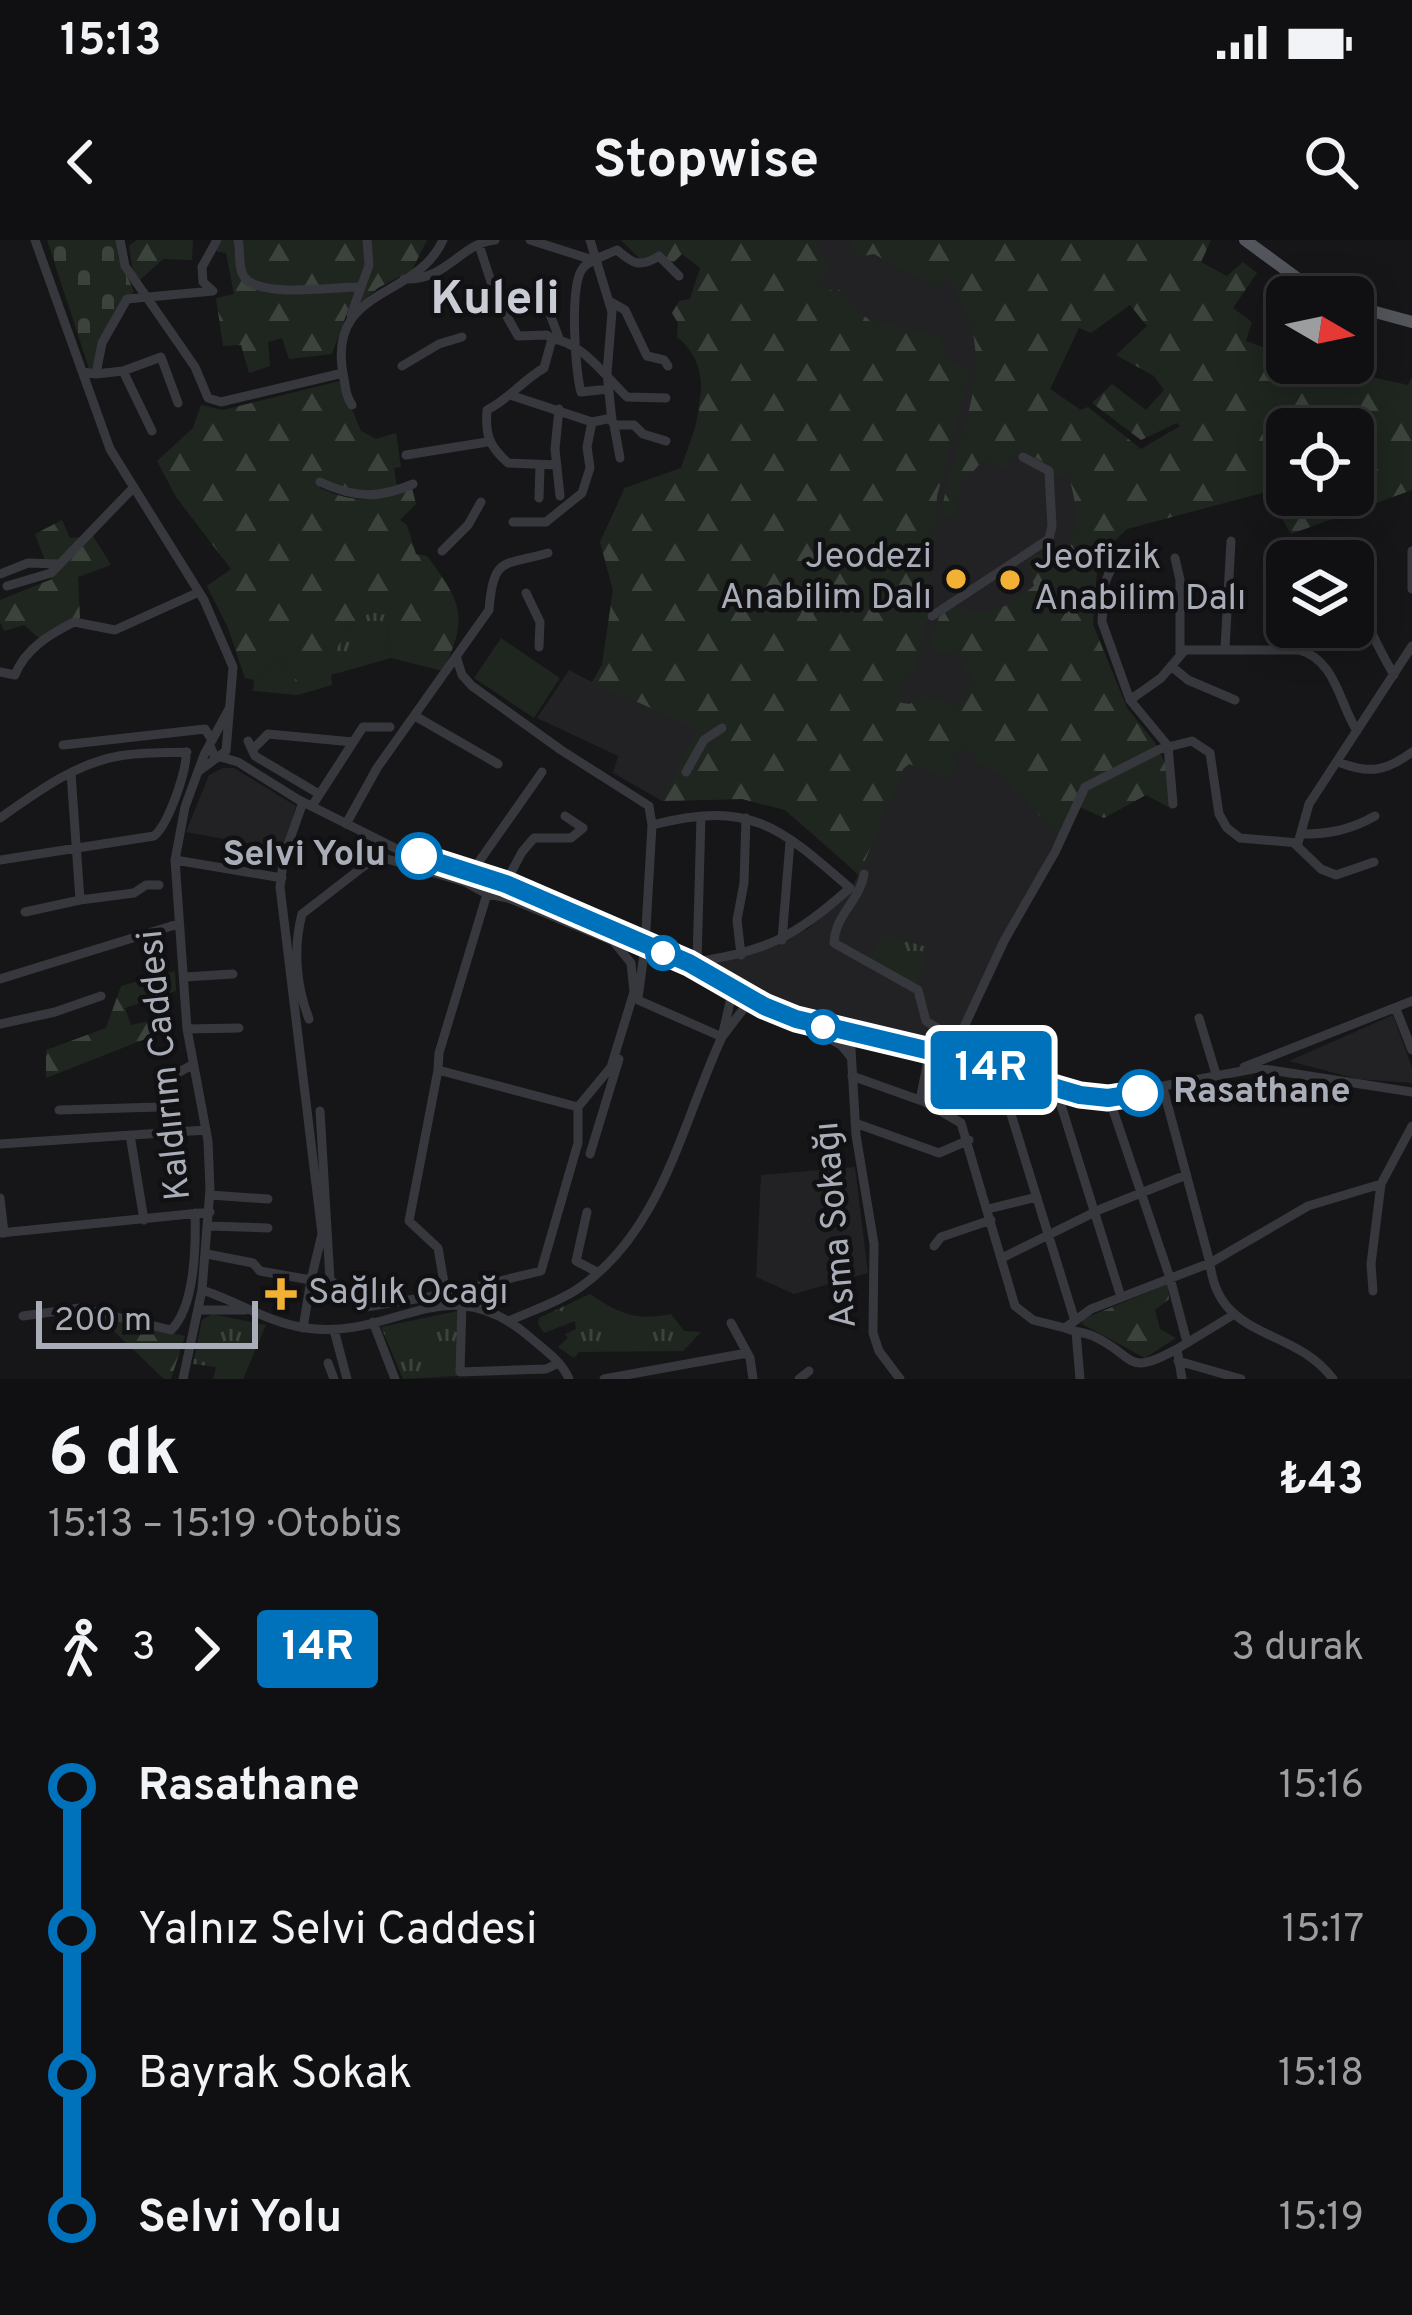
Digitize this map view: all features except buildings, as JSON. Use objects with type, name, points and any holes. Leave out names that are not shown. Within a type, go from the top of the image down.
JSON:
[{"type":"main road","points":[[1245,240],[1294,276]]},
{"type":"main road","points":[[1374,311],[1412,326]]},
{"type":"street","points":[[35,240],[110,449],[199,592],[233,667],[223,751],[200,772]]},
{"type":"street","points":[[120,240],[124,266],[195,367],[203,391],[214,400],[343,373]]},
{"type":"street","points":[[96,374],[102,343],[127,299],[213,292],[203,282],[202,268],[217,240]]},
{"type":"street","points":[[238,240],[246,280],[262,288],[358,287]]},
{"type":"street","points":[[352,405],[338,367],[339,352],[369,265],[367,240]]},
{"type":"street","points":[[351,317],[374,296],[431,261],[443,240]]},
{"type":"street","points":[[404,279],[424,280],[439,274],[479,245],[495,240]]},
{"type":"street","points":[[530,240],[596,261]]},
{"type":"street","points":[[590,240],[612,312],[608,384],[620,458]]},
{"type":"street","points":[[479,245],[496,297],[518,336],[547,335],[577,347],[608,384],[626,397],[666,398]]},
{"type":"street","points":[[608,384],[581,392],[575,369],[576,281],[585,263],[619,245],[634,264],[645,265],[659,256],[679,276]]},
{"type":"street","points":[[543,296],[555,339],[544,368],[487,410],[488,442],[508,463],[557,465]]},
{"type":"street","points":[[609,301],[625,310],[646,356],[664,360],[668,367]]},
{"type":"street","points":[[401,366],[462,337]]},
{"type":"street","points":[[83,371],[123,371],[161,357],[178,403]]},
{"type":"street","points":[[123,371],[152,431]]},
{"type":"street","points":[[510,395],[592,422],[634,425],[643,434],[666,441]]},
{"type":"street","points":[[560,409],[560,496]]},
{"type":"street","points":[[513,522],[546,522],[582,494],[590,468],[587,446],[592,422]]},
{"type":"street","points":[[406,455],[488,442]]},
{"type":"street","points":[[932,616],[1049,538],[1049,471],[1024,457]]},
{"type":"street","points":[[539,499],[540,466]]},
{"type":"street","points":[[320,482],[349,495],[368,497],[413,484]]},
{"type":"street","points":[[7,586],[51,573],[134,487]]},
{"type":"street","points":[[442,550],[469,525],[481,502]]},
{"type":"street","points":[[1225,648],[1231,541]]},
{"type":"street","points":[[1412,551],[1412,589]]},
{"type":"street","points":[[346,824],[377,768],[489,610],[492,580],[501,566],[548,553]]},
{"type":"street","points":[[1130,700],[1156,682],[1180,652],[1180,580],[1175,557]]},
{"type":"street","points":[[1114,562],[1104,585],[1102,622],[1130,700],[1168,746],[1173,804]]},
{"type":"street","points":[[0,574],[28,563],[58,563]]},
{"type":"street","points":[[0,672],[15,675],[36,645],[74,622],[115,630],[199,592]]},
{"type":"street","points":[[526,592],[540,622],[539,646]]},
{"type":"street","points":[[1374,641],[1396,671]]},
{"type":"street","points":[[1298,839],[1309,804],[1412,646]]},
{"type":"street","points":[[1180,652],[1194,648],[1308,652],[1322,663],[1357,731]]},
{"type":"street","points":[[457,658],[462,675],[472,686],[561,751],[649,806],[652,825],[638,1000],[590,1154]]},
{"type":"street","points":[[1396,671],[1412,663]]},
{"type":"street","points":[[1171,666],[1188,680],[1234,700]]},
{"type":"street","points":[[208,747],[229,709]]},
{"type":"street","points":[[416,716],[498,764]]},
{"type":"street","points":[[303,1328],[322,1234],[281,878],[284,856],[308,804],[363,727],[389,728]]},
{"type":"street","points":[[686,772],[704,740],[722,728]]},
{"type":"street","points":[[62,745],[205,729],[208,747]]},
{"type":"street","points":[[319,794],[282,773],[250,746],[268,734],[353,742]]},
{"type":"street","points":[[0,817],[54,780],[119,756],[186,752],[220,740],[223,751],[346,824],[395,848],[506,884],[645,946],[693,962],[733,989],[841,1045],[851,1058]]},
{"type":"street","points":[[950,1057],[1084,787],[1168,746],[1192,741],[1207,749],[1221,819],[1240,838],[1298,839],[1340,831],[1376,816]]},
{"type":"street","name":"Kaldırım Caddesi","points":[[183,1379],[202,1290],[210,1195],[206,1130],[187,1029],[175,860],[185,807],[208,747]]},
{"type":"street","points":[[0,860],[154,836],[161,831],[183,776],[186,752]]},
{"type":"street","points":[[1338,762],[1378,772],[1412,752]]},
{"type":"street","points":[[1389,767],[1412,762]]},
{"type":"street","points":[[471,872],[542,772]]},
{"type":"street","points":[[71,773],[80,900]]},
{"type":"street","points":[[506,884],[534,838],[571,838],[583,828],[566,816]]},
{"type":"street","points":[[652,825],[701,816],[768,824],[850,888],[782,940],[741,955],[693,962]]},
{"type":"street","points":[[693,962],[701,816]]},
{"type":"street","points":[[741,955],[737,920],[744,883],[746,818]]},
{"type":"street","points":[[1298,839],[1321,869],[1336,875],[1374,862]]},
{"type":"street","points":[[782,940],[790,842]]},
{"type":"street","points":[[309,1019],[296,950],[302,914],[377,856],[466,882],[613,941],[631,963],[634,992],[611,1067],[578,1107],[578,1143],[542,1271],[366,1307],[330,1280],[320,1111]]},
{"type":"street","points":[[175,860],[281,878]]},
{"type":"street","points":[[864,874],[863,884],[839,915],[834,943],[918,990],[926,1021],[947,1034],[950,1057]]},
{"type":"street","points":[[25,912],[134,893],[159,884]]},
{"type":"street","points":[[446,1294],[437,1248],[410,1221],[440,1053],[487,894]]},
{"type":"street","points":[[0,979],[178,924]]},
{"type":"street","points":[[185,977],[233,974]]},
{"type":"street","points":[[511,1320],[575,1292],[626,1241],[656,1197],[722,1037],[733,989]]},
{"type":"street","points":[[0,1024],[101,996]]},
{"type":"street","points":[[722,1037],[751,999]]},
{"type":"street","points":[[638,1000],[722,1037]]},
{"type":"street","points":[[796,1019],[930,1051],[1056,1089],[1108,1098],[1243,1068],[1412,1001]]},
{"type":"street","points":[[1396,1009],[1412,1050]]},
{"type":"street","points":[[1199,1018],[1216,1074]]},
{"type":"street","points":[[187,1029],[238,1028]]},
{"type":"street","name":"Asma Sokağı","points":[[850,1032],[855,1123],[873,1233],[873,1333],[879,1352],[900,1379]]},
{"type":"street","points":[[1284,1071],[1284,1058],[1291,1049]]},
{"type":"street","points":[[920,1100],[930,1051]]},
{"type":"street","points":[[59,1110],[159,1107],[172,1076],[192,1065]]},
{"type":"street","points":[[1243,1068],[1412,1092]]},
{"type":"street","points":[[439,1070],[578,1107]]},
{"type":"street","points":[[998,1072],[1050,1235],[1080,1379]]},
{"type":"street","points":[[852,1076],[920,1100],[961,1123],[1015,1306],[1033,1320],[1090,1334],[1130,1363],[1146,1365],[1180,1351],[1232,1316]]},
{"type":"street","points":[[1163,1088],[1212,1286],[1232,1316],[1312,1354],[1333,1379]]},
{"type":"street","points":[[1056,1089],[1120,1297]]},
{"type":"street","points":[[1108,1098],[1170,1278],[1182,1379]]},
{"type":"street","points":[[855,1123],[939,1153],[969,1141]]},
{"type":"street","points":[[1373,1291],[1381,1184],[1412,1126]]},
{"type":"street","points":[[0,1144],[206,1130]]},
{"type":"street","points":[[130,1135],[144,1220]]},
{"type":"street","points":[[1003,1258],[1186,1175]]},
{"type":"street","points":[[1072,1327],[1120,1297],[1210,1263],[1308,1206],[1381,1184]]},
{"type":"street","points":[[210,1195],[268,1199]]},
{"type":"street","points":[[934,1246],[990,1214],[1037,1197]]},
{"type":"street","points":[[0,1198],[2,1233],[210,1212]]},
{"type":"street","points":[[587,1212],[576,1261],[597,1272]]},
{"type":"street","points":[[23,1316],[80,1308],[171,1330],[187,1308],[196,1246],[195,1213]]},
{"type":"street","points":[[208,1226],[268,1228]]},
{"type":"street","points":[[207,1254],[311,1280]]},
{"type":"street","points":[[202,1290],[303,1328],[334,1330],[462,1304],[483,1306],[511,1320],[559,1363],[569,1379]]},
{"type":"street","points":[[462,1304],[460,1372],[533,1370],[559,1363]]},
{"type":"street","points":[[199,1310],[250,1310]]},
{"type":"street","points":[[373,1322],[395,1379]]},
{"type":"street","points":[[731,1323],[747,1353],[753,1379]]},
{"type":"street","points":[[334,1330],[347,1379]]},
{"type":"street","points":[[1180,1351],[1241,1379]]},
{"type":"street","points":[[604,1379],[747,1353]]},
{"type":"street","points":[[328,1363],[334,1379]]},
{"type":"street","points":[[799,1379],[809,1371]]},
{"type":"shaded area","points":[[714,240],[1026,240],[1050,389],[1081,410],[1171,516],[1127,529],[1104,551],[1097,569],[1093,625],[1127,708],[1155,743],[1078,787],[1074,804],[955,1037],[948,1033],[938,1047],[800,1012],[713,969],[714,957],[740,954],[808,929],[853,886],[858,875],[826,843],[785,810],[742,799],[662,801],[613,773],[618,756],[537,718],[569,670],[592,682],[602,665],[613,590],[600,542],[625,488],[681,468],[696,426],[703,376],[684,328]]},
{"type":"shaded area","points":[[234,768],[296,806],[283,850],[186,832],[209,775]]},
{"type":"shaded area","points":[[1393,1015],[1412,1068],[1412,1083],[1357,1079],[1289,1061]]},
{"type":"shaded area","points":[[855,1167],[868,1273],[794,1294],[756,1277],[761,1175]]},
{"type":"green space","points":[[47,240],[120,240],[118,257],[134,291],[108,326],[92,378]]},
{"type":"green space","points":[[137,240],[193,240],[192,260],[163,259],[140,280],[133,272],[129,246]]},
{"type":"green space","points":[[212,240],[364,240],[365,263],[332,354],[289,359],[282,338],[268,342],[270,366],[249,373],[241,345],[223,346],[216,298],[234,294],[226,253],[218,252]]},
{"type":"green space","points":[[370,240],[427,240],[412,270],[378,288],[356,307]]},
{"type":"green space","points":[[621,240],[814,240],[828,268],[820,283],[835,293],[839,290],[870,321],[940,336],[945,358],[961,368],[966,356],[969,376],[937,496],[927,619],[915,671],[900,682],[901,703],[910,704],[920,696],[963,708],[973,675],[964,672],[967,656],[930,649],[939,617],[953,607],[996,610],[1034,586],[1027,560],[1056,544],[1071,547],[1077,513],[1069,474],[1054,475],[1050,465],[1021,451],[1005,468],[983,460],[960,487],[955,517],[941,515],[973,393],[975,344],[969,321],[948,279],[937,288],[874,254],[858,257],[849,240],[1211,240],[1201,262],[1227,276],[1243,262],[1257,273],[1233,308],[1252,322],[1246,341],[1266,348],[1266,384],[1374,384],[1374,378],[1408,385],[1412,378],[1412,490],[1374,504],[1374,408],[1266,408],[1266,492],[1127,529],[1104,551],[1097,569],[1093,625],[1127,708],[1155,743],[1168,769],[1172,809],[1146,795],[1104,818],[1075,805],[1060,837],[998,773],[961,749],[949,779],[909,764],[903,769],[859,875],[785,810],[742,799],[662,801],[698,729],[592,682],[602,665],[613,590],[600,542],[625,488],[681,468],[701,399],[698,366],[677,337],[678,323],[672,313],[679,301],[690,299],[700,268],[682,254],[670,266],[662,256],[645,264]],"holes":[[[1130,305],[1147,326],[1116,355],[1154,376],[1164,390],[1146,410],[1112,384],[1092,403],[1141,440],[1177,423],[1180,426],[1141,449],[1088,407],[1080,410],[1050,389],[1079,328],[1091,333]]]},
{"type":"green space","points":[[340,381],[361,431],[376,439],[396,433],[401,467],[394,468],[397,488],[354,493],[320,482],[320,488],[366,499],[412,488],[416,504],[400,520],[407,525],[416,554],[427,556],[448,587],[458,612],[456,637],[443,671],[391,658],[386,615],[370,612],[347,630],[325,669],[304,687],[290,674],[282,656],[254,680],[245,678],[207,586],[231,569],[176,497],[157,461],[193,428],[201,405],[223,410]]},
{"type":"green space","points":[[1280,516],[1340,516],[1291,534]]},
{"type":"green space","points":[[62,520],[70,538],[93,536],[111,565],[78,577],[80,618],[40,639],[24,625],[4,631],[0,600],[52,579],[35,534]]},
{"type":"green space","points":[[370,612],[386,614],[391,658],[331,675],[332,685],[298,695],[253,691],[254,680],[282,656],[290,674],[305,686],[325,668],[347,630]]},
{"type":"green space","points":[[501,638],[560,678],[534,718],[474,678]]},
{"type":"green space","points":[[884,935],[927,947],[916,987],[869,958]]},
{"type":"green space","points":[[175,971],[176,991],[125,1008],[131,1025],[155,1020],[158,1034],[46,1078],[46,1050],[106,1028],[121,986]]},
{"type":"green space","points":[[1168,1284],[1169,1299],[1155,1310],[1160,1329],[1176,1338],[1145,1358],[1082,1324],[1083,1319]]},
{"type":"green space","points":[[590,1294],[628,1314],[671,1314],[684,1331],[701,1332],[683,1351],[579,1352],[574,1358],[558,1347],[568,1338],[565,1334],[576,1329],[575,1321],[544,1333],[539,1318]]},
{"type":"green space","points":[[458,1311],[457,1376],[403,1379],[381,1327]]},
{"type":"green space","points":[[212,1314],[266,1325],[243,1379],[213,1379],[216,1367],[193,1364],[202,1320]]},
{"type":"green space","points":[[99,1317],[185,1336],[171,1379],[164,1379]]},
{"type":"bus line","name":"14R","points":[[419,856],[506,884],[689,963],[796,1019],[930,1051],[1080,1095],[1108,1098],[1140,1093]]},
{"type":"place","name":"Jeodezi Anabilim Dalı","points":[[956,579]]},
{"type":"place","name":"Jeofizik Anabilim Dalı","points":[[1010,580]]},
{"type":"place","name":"Selvi Yolu","points":[[419,856]]},
{"type":"place","name":"Rasathane","points":[[1140,1093]]},
{"type":"place","name":"Sağlık Ocağı","points":[[281,1294]]},
{"type":"district","name":"Kuleli","points":[[495,301]]}]
